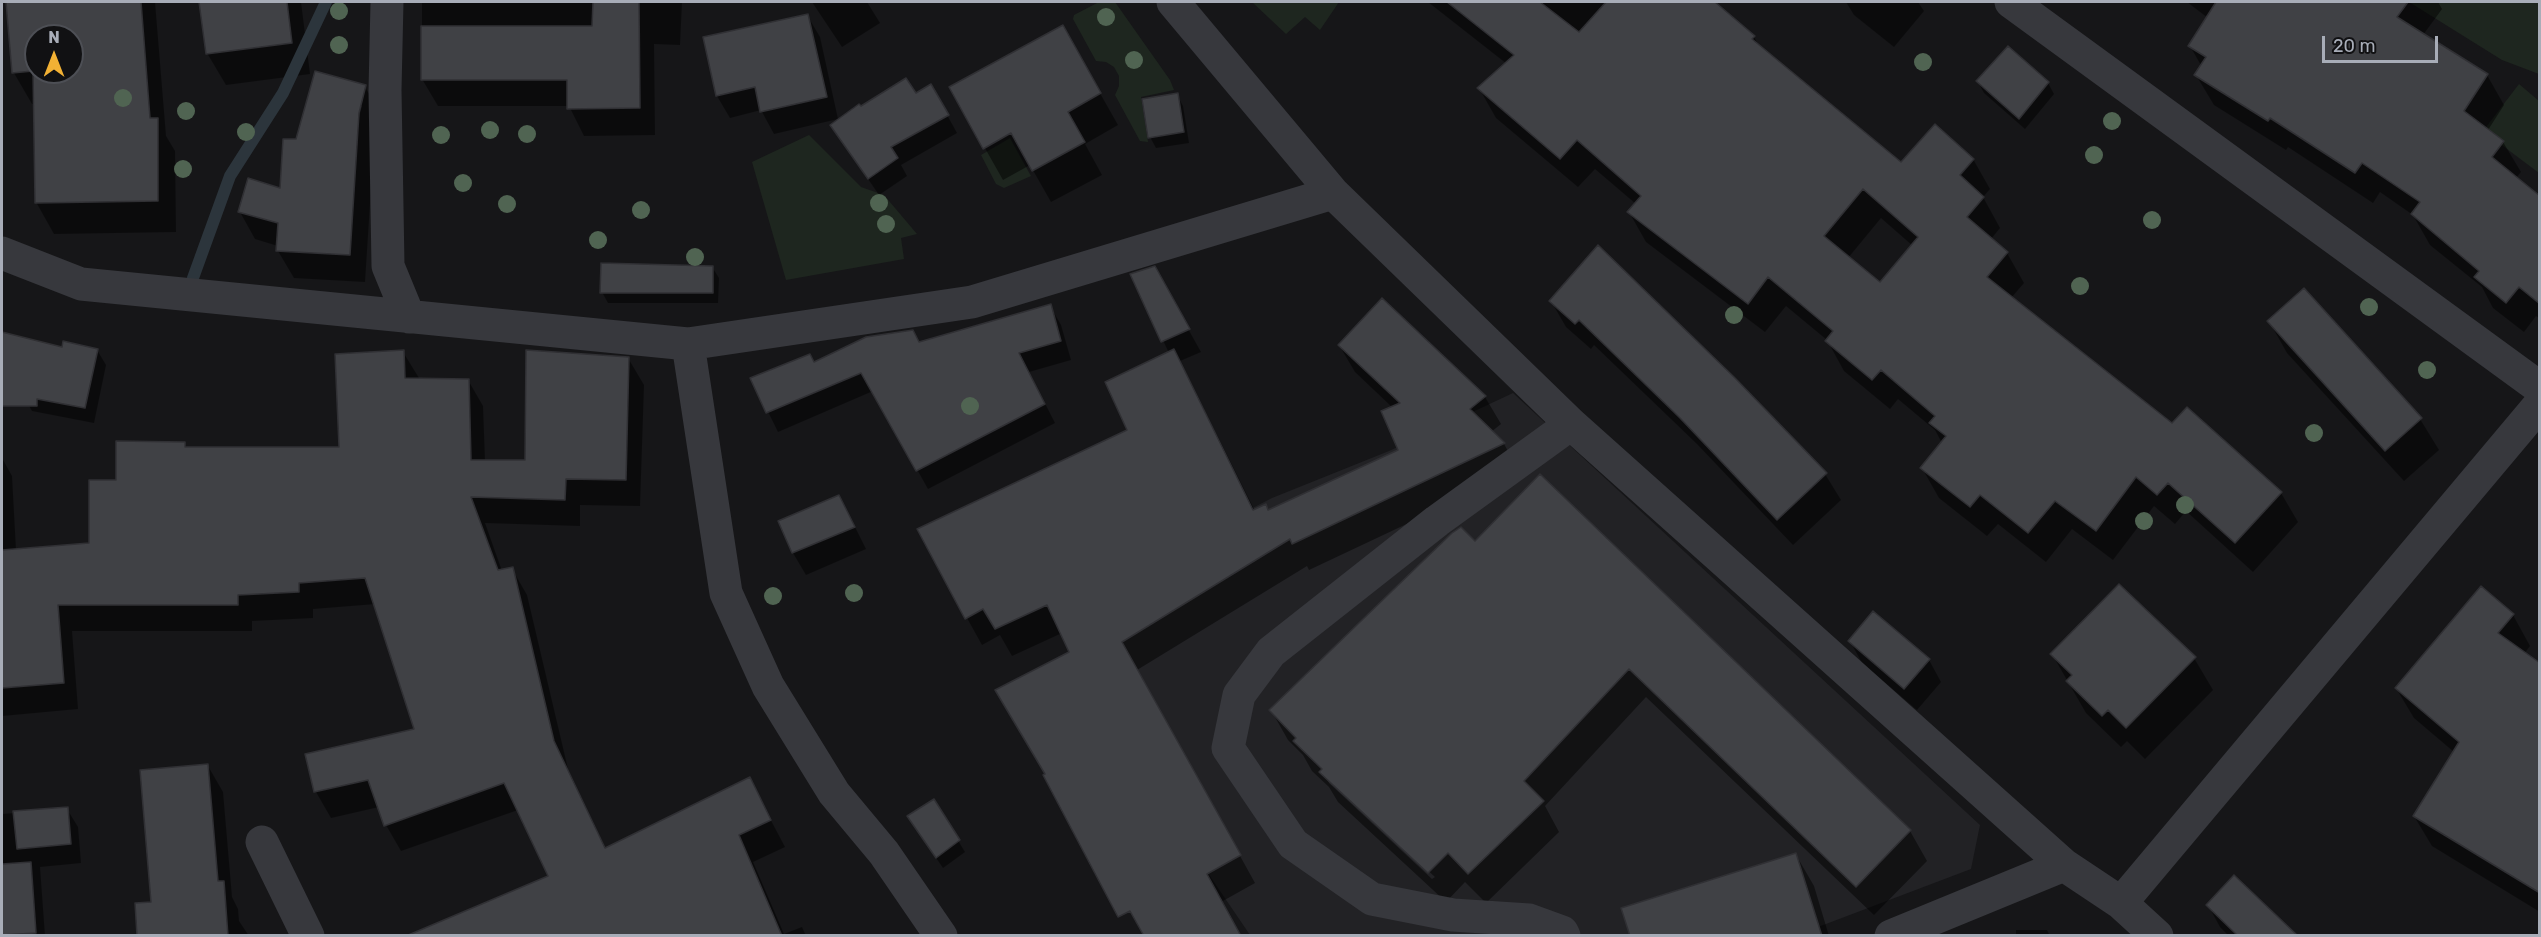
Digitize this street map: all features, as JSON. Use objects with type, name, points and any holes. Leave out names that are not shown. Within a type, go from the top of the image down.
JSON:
[{"type":"street","points":[[387,2],[385,90],[388,266],[409,317]]},
{"type":"street","points":[[1173,2],[1333,193],[1570,424],[2064,865],[2121,903],[2157,936]]},
{"type":"street","points":[[2011,2],[2540,388]]},
{"type":"street","points":[[2,253],[81,284],[688,344],[972,302],[1333,193]]},
{"type":"street","points":[[688,344],[726,592],[768,686],[834,793],[884,853],[941,936]]},
{"type":"street","points":[[2121,903],[2540,404]]},
{"type":"street","points":[[1564,936],[1562,932],[1529,920],[1453,915],[1372,899],[1293,844],[1228,748],[1239,695],[1271,652],[1437,521],[1570,424]]},
{"type":"street","points":[[262,842],[308,936]]},
{"type":"street","points":[[1891,936],[2064,865]]},
{"type":"shaded area","points":[[1099,2],[1115,2],[1170,80],[1174,90],[1141,97],[1148,142],[1140,141],[1115,95],[1119,86],[1119,76],[1114,67],[1106,62],[1096,61],[1073,19],[1074,15]]},
{"type":"shaded area","points":[[1252,2],[1339,2],[1320,30],[1305,17],[1286,34]]},
{"type":"shaded area","points":[[2409,2],[2539,2],[2539,74],[2502,60]]},
{"type":"shaded area","points":[[2519,84],[2539,101],[2539,173],[2483,131]]},
{"type":"shaded area","points":[[809,135],[861,187],[884,195],[917,234],[901,238],[904,259],[786,280],[752,162]]},
{"type":"shaded area","points":[[1010,138],[1031,176],[1004,188],[996,184],[981,155]]},
{"type":"shaded area","points":[[1513,393],[1980,825],[1971,869],[1797,935],[1250,935],[1203,866],[1063,605],[1272,498],[1389,451]]},
{"type":"building","points":[[6,2],[141,2],[150,118],[158,118],[158,201],[35,203],[33,84],[84,84],[84,24],[24,24],[24,72],[12,73]]},
{"type":"building","points":[[199,2],[287,2],[292,43],[206,54]]},
{"type":"building","points":[[593,2],[639,2],[640,108],[567,109],[567,80],[421,80],[421,26],[592,26]]},
{"type":"building","points":[[1447,2],[1540,2],[1579,32],[1606,2],[1715,2],[1755,36],[1752,39],[1901,162],[1935,124],[1974,159],[1960,175],[1984,197],[1967,217],[2008,252],[1987,277],[2172,423],[2187,407],[2282,492],[2235,543],[2168,483],[2157,495],[2136,477],[2096,531],[2055,501],[2028,533],[1980,495],[1970,507],[1920,468],[1946,436],[1929,423],[1935,416],[1881,370],[1872,380],[1825,341],[1833,331],[1768,277],[1748,304],[1627,212],[1641,196],[1577,140],[1560,159],[1477,88],[1514,55]],"holes":[[[1863,189],[1918,237],[1880,282],[1824,236]]]},
{"type":"building","points":[[2216,2],[2408,2],[2397,17],[2488,74],[2464,111],[2504,141],[2492,157],[2540,196],[2540,304],[2519,287],[2506,303],[2474,277],[2479,271],[2411,214],[2420,202],[2362,163],[2355,173],[2270,118],[2268,121],[2194,75],[2206,57],[2188,46]]},
{"type":"building","points":[[808,14],[827,97],[760,112],[755,87],[716,96],[703,37]]},
{"type":"building","points":[[1063,25],[1101,93],[1068,112],[1085,142],[1032,171],[1011,133],[983,149],[949,87]]},
{"type":"building","points":[[2008,46],[2049,82],[2019,119],[1976,81]]},
{"type":"building","points":[[315,71],[366,85],[359,113],[350,255],[276,251],[278,223],[238,212],[248,178],[280,188],[283,139],[296,139]]},
{"type":"building","points":[[906,78],[916,93],[931,84],[949,115],[891,147],[898,158],[868,179],[830,125],[859,104],[861,106]]},
{"type":"building","points":[[1178,93],[1184,132],[1148,138],[1142,99]]},
{"type":"building","points":[[1598,245],[1735,378],[1827,473],[1777,520],[1680,418],[1579,320],[1575,324],[1549,301]]},
{"type":"building","points":[[601,263],[713,266],[713,293],[600,293]]},
{"type":"building","points":[[1155,266],[1190,329],[1161,342],[1130,274]]},
{"type":"building","points":[[2304,288],[2422,418],[2385,451],[2267,321]]},
{"type":"building","points":[[1382,298],[1486,396],[1470,409],[1505,443],[1292,544],[1290,539],[1122,642],[1241,855],[1207,874],[1241,936],[1144,936],[1130,911],[1118,917],[1043,775],[1045,774],[995,690],[1069,652],[1047,605],[995,629],[983,609],[965,619],[917,529],[1127,430],[1105,382],[1174,349],[1253,510],[1266,504],[1268,510],[1398,450],[1381,411],[1400,403],[1338,345]]},
{"type":"building","points":[[1051,304],[1061,341],[1019,353],[1045,404],[916,471],[861,373],[766,413],[750,378],[810,354],[814,362],[866,337],[913,330],[919,342]]},
{"type":"building","points":[[2,332],[62,347],[63,341],[98,349],[85,408],[37,399],[37,406],[2,406]]},
{"type":"building","points":[[404,350],[405,378],[469,379],[471,460],[525,460],[526,350],[629,357],[626,480],[566,479],[565,500],[471,497],[498,570],[513,567],[554,741],[605,848],[750,777],[771,820],[739,835],[782,936],[406,936],[548,876],[504,783],[384,826],[368,780],[314,792],[305,754],[414,729],[365,578],[299,583],[299,592],[238,595],[238,605],[58,605],[64,683],[2,688],[2,550],[89,543],[89,480],[116,480],[116,441],[185,442],[185,447],[339,447],[335,354]]},
{"type":"building","points":[[1540,474],[1911,830],[1856,887],[1629,669],[1524,781],[1544,801],[1468,874],[1448,853],[1428,873],[1319,772],[1322,769],[1293,741],[1296,738],[1269,710],[1452,533],[1461,527],[1475,541]]},
{"type":"building","points":[[839,495],[855,527],[792,553],[778,521]]},
{"type":"building","points":[[2119,584],[2196,657],[2126,728],[2108,710],[2102,716],[2066,681],[2072,675],[2050,654]]},
{"type":"building","points":[[2481,586],[2514,614],[2498,633],[2540,663],[2540,893],[2413,816],[2459,742],[2395,688]]},
{"type":"building","points":[[1873,611],[1930,659],[1904,689],[1848,641]]},
{"type":"building","points":[[208,764],[218,881],[224,881],[228,936],[137,936],[135,903],[151,902],[140,770]]},
{"type":"building","points":[[934,799],[960,840],[936,858],[907,816]]},
{"type":"building","points":[[68,807],[71,844],[17,849],[13,811]]},
{"type":"building","points":[[1796,853],[1822,936],[1630,936],[1621,908]]},
{"type":"building","points":[[31,862],[36,933],[2,935],[2,864]]},
{"type":"building","points":[[2234,875],[2298,936],[2238,936],[2206,905]]},
{"type":"waterway","points":[[193,278],[230,176],[283,93],[326,2]]}]
